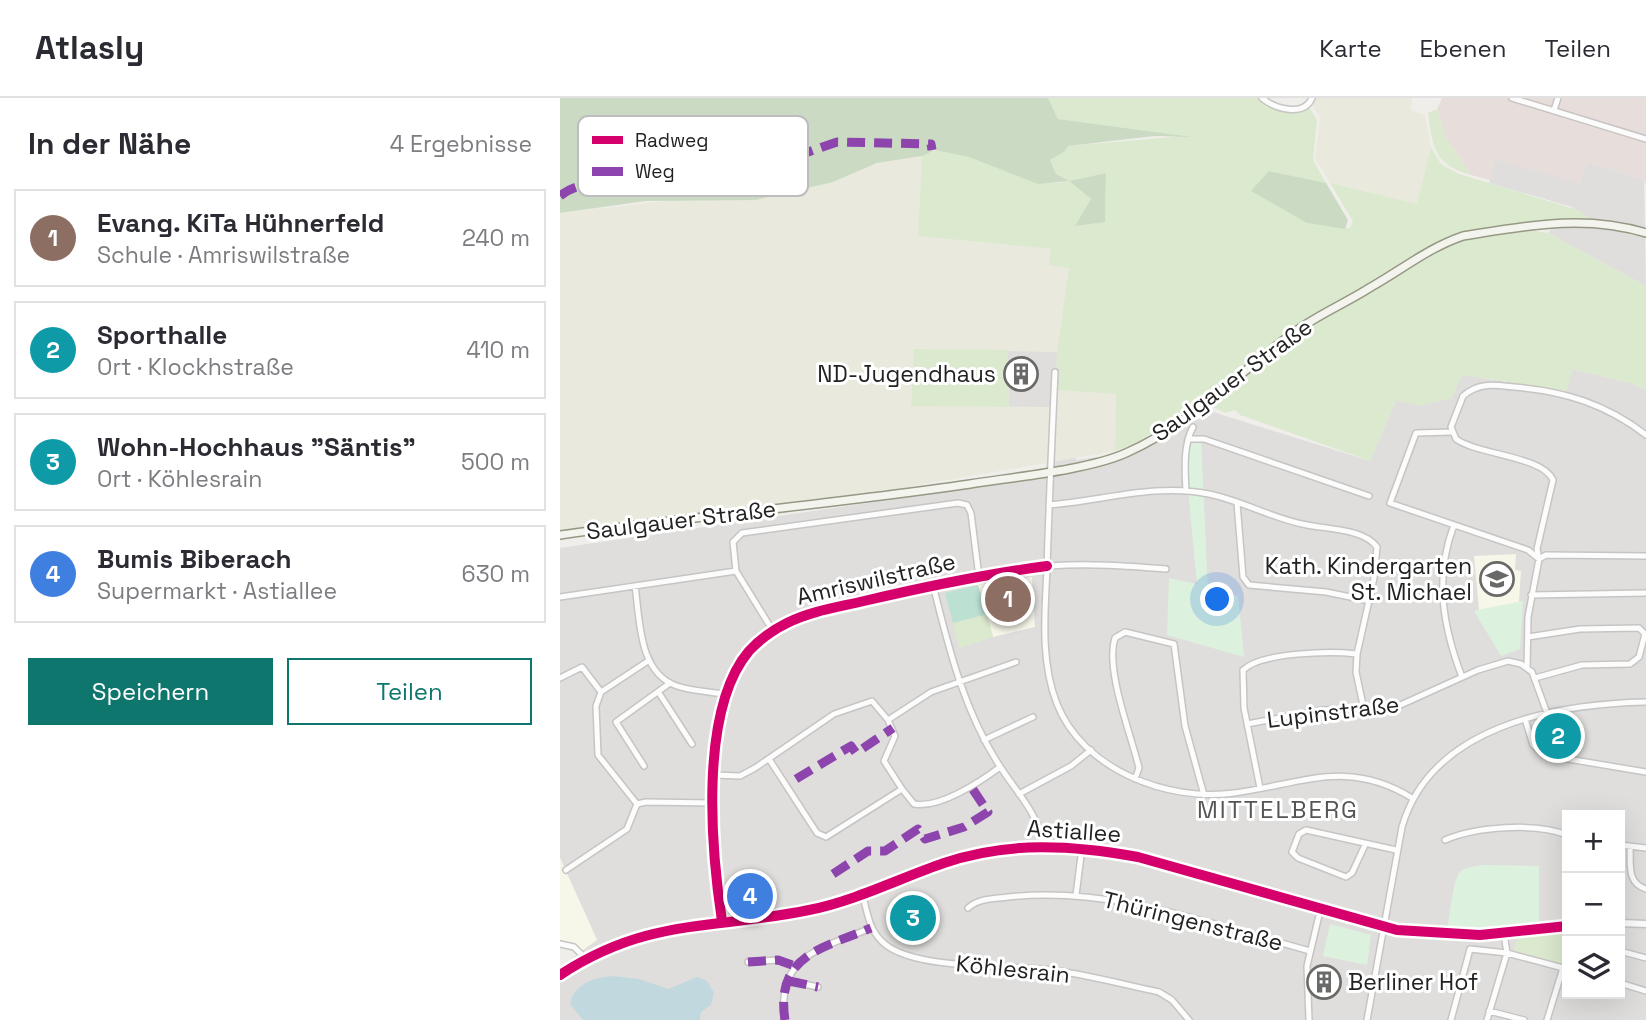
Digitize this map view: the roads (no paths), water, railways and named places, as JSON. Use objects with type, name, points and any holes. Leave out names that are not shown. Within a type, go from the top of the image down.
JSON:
[{"type":"main road","name":"Saulgauer Straße","points":[[560,534],[843,502],[1109,459],[1153,440],[1213,398],[1294,332],[1377,284],[1415,257],[1446,242],[1463,236],[1574,222],[1600,221],[1646,233]]},
{"type":"street","points":[[1262,98],[1276,107],[1301,109],[1309,105],[1312,98]]},
{"type":"street","points":[[1512,98],[1646,139]]},
{"type":"street","points":[[1554,110],[1558,98]]},
{"type":"street","points":[[1055,372],[1045,645],[1050,683],[1063,717],[1091,750],[1135,779],[1176,792],[1204,795],[1260,788],[1307,777],[1348,775],[1380,782],[1412,798]]},
{"type":"street","points":[[1451,432],[1463,396],[1483,384],[1569,395],[1605,408],[1646,435]]},
{"type":"street","points":[[1186,491],[1188,439],[1193,427]]},
{"type":"street","points":[[1539,559],[1528,550],[1390,503],[1416,433],[1451,432],[1463,444],[1543,468],[1550,474],[1553,485],[1537,549],[1539,559],[1531,595],[1527,668],[1535,678],[1547,713]]},
{"type":"street","points":[[1188,439],[1204,439],[1369,496]]},
{"type":"street","points":[[1049,505],[1105,495],[1186,491],[1211,494],[1289,521],[1351,533],[1373,542],[1377,550],[1370,601],[1357,654],[1357,680],[1364,710]]},
{"type":"street","points":[[773,631],[736,570],[733,542],[742,533],[963,503],[971,513],[979,577]]},
{"type":"street","points":[[1237,503],[1246,583],[1370,601]]},
{"type":"street","points":[[1454,525],[1444,568],[1442,596],[1447,634],[1462,677]]},
{"type":"street","points":[[1539,559],[1546,555],[1646,556]]},
{"type":"street","name":"Amriswilstraße","points":[[722,920],[712,803],[714,775],[725,694],[740,664],[755,645],[773,631],[803,617],[933,585],[1047,566],[1166,569]]},
{"type":"street","points":[[560,597],[736,570]]},
{"type":"street","points":[[933,585],[959,681],[984,740],[1039,828],[1042,846]]},
{"type":"street","points":[[635,586],[648,661],[670,683],[725,694]]},
{"type":"street","points":[[1531,595],[1646,593]]},
{"type":"street","points":[[1528,637],[1603,628],[1639,628],[1645,634],[1639,656],[1630,664],[1582,665],[1535,678]]},
{"type":"street","points":[[1135,779],[1139,768],[1116,678],[1113,652],[1115,638],[1125,632],[1174,644],[1185,726],[1204,795]]},
{"type":"street","points":[[1260,788],[1247,724],[1242,676],[1245,667],[1301,654],[1357,654]]},
{"type":"street","points":[[637,804],[598,755],[595,722],[601,692],[648,661]]},
{"type":"street","name":"Lupinstraße","points":[[1247,724],[1314,710],[1385,710],[1409,703],[1462,677],[1508,661],[1527,668]]},
{"type":"street","points":[[888,720],[931,692],[1016,662]]},
{"type":"street","points":[[560,678],[582,667],[601,692]]},
{"type":"street","points":[[644,766],[616,722],[670,683]]},
{"type":"street","points":[[659,693],[692,744]]},
{"type":"street","points":[[714,775],[740,776],[849,707],[872,701],[888,720],[895,736],[884,761],[914,804],[923,805],[967,790],[1000,767]]},
{"type":"street","points":[[1367,1020],[1396,850],[1412,798],[1436,767],[1500,727],[1525,719],[1547,713],[1646,702]]},
{"type":"street","points":[[984,740],[1033,717]]},
{"type":"street","points":[[1525,719],[1533,745],[1544,755],[1646,772]]},
{"type":"street","points":[[1018,794],[1071,766],[1091,750]]},
{"type":"street","points":[[769,759],[823,837],[902,789]]},
{"type":"street","points":[[637,804],[712,803]]},
{"type":"street","points":[[566,870],[627,829],[637,804]]},
{"type":"street","points":[[1364,845],[1346,877],[1298,858],[1292,852],[1299,834],[1306,830],[1396,850]]},
{"type":"street","points":[[1444,840],[1474,830],[1538,830],[1562,834]]},
{"type":"street","name":"Astiallee","points":[[722,920],[811,909],[969,856],[1042,846],[1082,848],[1138,857],[1382,927],[1430,934],[1504,934],[1562,927]]},
{"type":"street","points":[[1625,846],[1646,848]]},
{"type":"street","points":[[1630,846],[1633,881],[1646,889]]},
{"type":"street","name":"Thüringenstraße","points":[[1076,895],[1082,848]]},
{"type":"street","points":[[785,1020],[789,981],[794,965],[807,956],[870,928],[862,893]]},
{"type":"street","name":"Thüringenstraße","points":[[968,908],[975,901],[1034,895],[1076,895],[1172,913],[1310,951]]},
{"type":"street","points":[[1309,1020],[1310,951],[1320,911]]},
{"type":"street","points":[[560,975],[586,959],[643,935],[722,920]]},
{"type":"street","points":[[1625,923],[1646,924]]},
{"type":"street","name":"Köhlesrain","points":[[870,928],[892,950],[920,958],[1062,971],[1159,992],[1172,999],[1189,1020]]},
{"type":"street","points":[[1487,1020],[1507,953],[1504,934]]},
{"type":"street","points":[[560,944],[574,947],[586,959]]},
{"type":"street","points":[[1451,1020],[1470,949],[1507,953],[1562,968]]},
{"type":"street","points":[[1625,952],[1646,958]]},
{"type":"street","points":[[748,962],[778,960],[794,965]]},
{"type":"street","points":[[1547,1020],[1562,978]]},
{"type":"street","points":[[789,981],[818,987]]},
{"type":"street","points":[[1625,985],[1646,991]]},
{"type":"street","points":[[1489,1011],[1524,1020]]},
{"type":"water","points":[[612,976],[639,979],[668,989],[697,977],[707,981],[714,993],[711,1005],[701,1012],[700,1020],[583,1020],[570,1004],[572,997],[585,983]]},
{"type":"place","name":"ND-Jugendhaus","points":[[1021,374]]},
{"type":"place","name":"Kath. Kindergarten St. Michael","points":[[1497,579]]},
{"type":"place","name":"Evang. KiTa Hühnerfeld","points":[[1008,599]]},
{"type":"place","name":"Sporthalle","points":[[1558,736]]},
{"type":"place","name":"Bumis Biberach","points":[[750,896]]},
{"type":"place","name":"Wohn-Hochhaus \"Säntis\"","points":[[913,918]]},
{"type":"place","name":"Berliner Hof","points":[[1324,982]]},
{"type":"district","name":"MITTELBERG","points":[[1278,810]]}]
